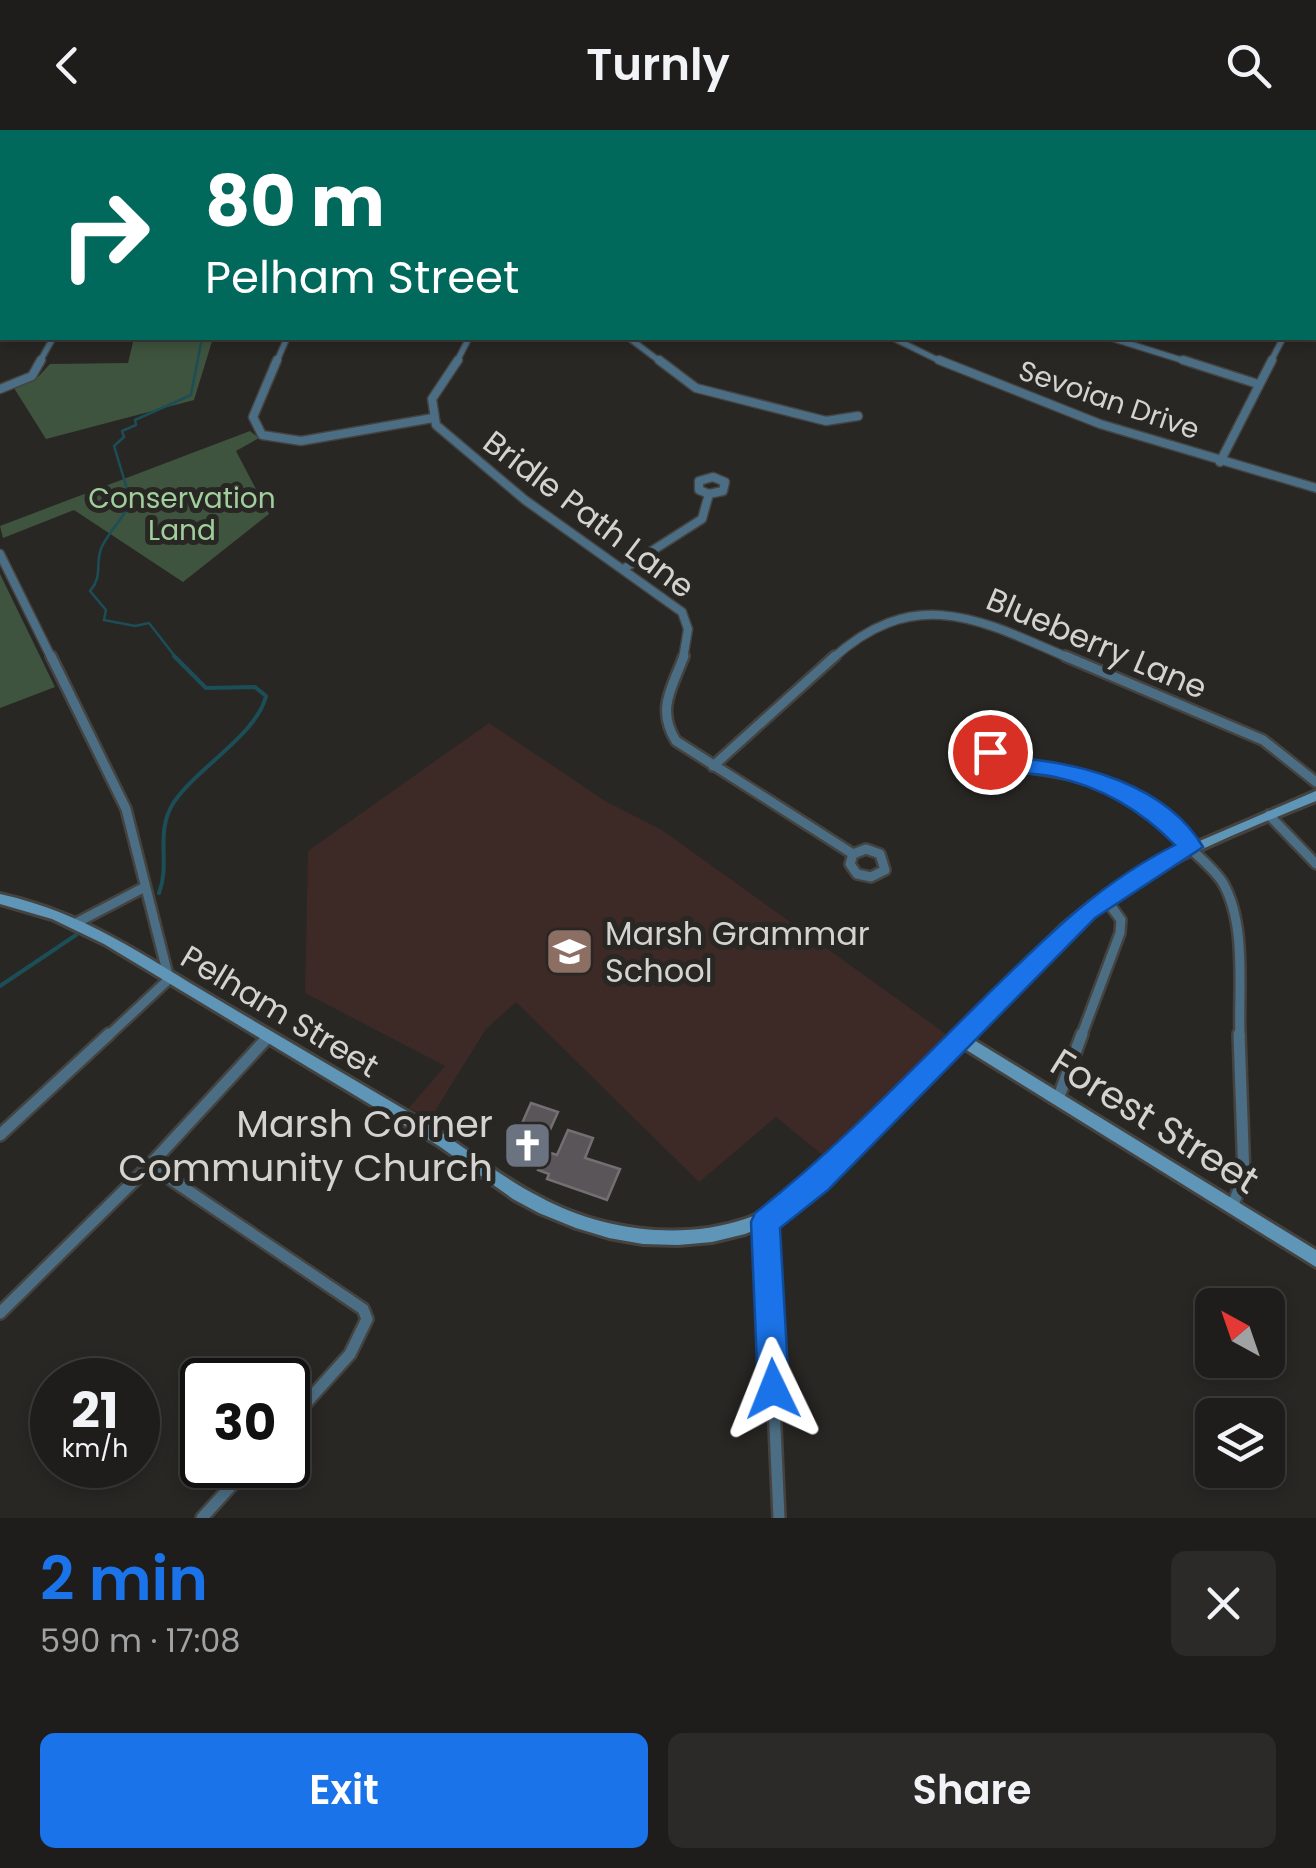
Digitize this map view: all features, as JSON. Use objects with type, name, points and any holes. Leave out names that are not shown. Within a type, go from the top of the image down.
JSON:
[{"type":"street","points":[[0,390],[32,376],[53,340]]},
{"type":"street","points":[[286,340],[253,425],[262,435],[302,440],[433,418],[433,392],[466,350],[468,340]]},
{"type":"street","points":[[631,340],[696,388],[819,420],[840,421],[858,416]]},
{"type":"street","name":"Sevoian Drive","points":[[897,340],[973,376],[1220,462],[1316,488]]},
{"type":"street","points":[[1116,340],[1258,384]]},
{"type":"street","points":[[1220,462],[1282,340]]},
{"type":"street","name":"Bridle Path Lane","points":[[433,418],[442,432],[500,480],[667,598],[689,624],[690,643],[662,713],[676,741],[854,854]]},
{"type":"street","points":[[624,568],[698,523],[706,512],[709,494]]},
{"type":"street","points":[[0,554],[126,809],[169,979],[0,1136]]},
{"type":"street","name":"Blueberry Lane","points":[[713,766],[861,633],[940,612],[980,620],[1263,740],[1316,782]]},
{"type":"street","points":[[1007,766],[1057,769],[1124,792],[1151,807],[1223,884],[1236,927],[1244,1177],[1232,1208]]},
{"type":"street","name":"Pelham Street","points":[[0,900],[78,922],[560,1215],[612,1230],[692,1236],[743,1230],[766,1222],[818,1181],[1105,898],[1192,847],[1316,796]]},
{"type":"street","points":[[1269,816],[1316,864]]},
{"type":"street","points":[[78,922],[143,888]]},
{"type":"street","points":[[1058,1099],[1120,933],[1121,920],[1105,898]]},
{"type":"street","points":[[0,1314],[150,1164],[268,1037]]},
{"type":"street","name":"Forest Street","points":[[959,1038],[1316,1259]]},
{"type":"street","points":[[150,1164],[364,1310],[366,1319],[350,1354],[310,1399]]},
{"type":"street","points":[[766,1222],[779,1518]]},
{"type":"street","points":[[202,1518],[229,1488]]},
{"type":"shaded area","name":"Marsh Grammar School","points":[[489,723],[605,801],[662,830],[946,1034],[825,1157],[776,1117],[699,1182],[516,1002],[486,1029],[430,1119],[409,1108],[445,1066],[305,993],[308,851]]},
{"type":"green space","name":"Conservation Land","points":[[134,340],[212,340],[194,400],[46,439],[14,388],[39,376],[50,364],[128,363]]},
{"type":"green space","name":"Conservation Land","points":[[250,431],[259,438],[236,451],[269,514],[183,582],[74,510],[3,538],[0,526]]},
{"type":"green space","name":"Conservation Land","points":[[0,574],[55,687],[0,708]]},
{"type":"building","name":"Marsh Corner Community Church","points":[[531,1103],[558,1112],[541,1150],[557,1155],[568,1130],[593,1138],[585,1158],[620,1169],[607,1200],[547,1179],[549,1174],[538,1170],[540,1165],[508,1155]]},
{"type":"waterway","points":[[177,659],[149,623],[135,626],[104,620],[106,610],[90,591],[97,577],[102,546],[131,502],[114,446],[124,437],[122,431],[136,425],[135,420],[191,395],[202,340]]},
{"type":"waterway","points":[[174,656],[177,659]]},
{"type":"waterway","points":[[159,893],[165,825],[174,802],[251,724],[266,696],[255,687],[206,688],[177,659]]},
{"type":"waterway","points":[[0,986],[76,935]]},
{"type":"place","name":"Marsh Grammar School","points":[[570,951]]},
{"type":"place","name":"Marsh Corner Community Church","points":[[528,1145]]},
{"type":"route","points":[[773,1389],[766,1222],[818,1181],[1087,912],[1123,884],[1192,847],[1159,814],[1133,796],[1057,769],[1007,766],[1005,760],[990,752]]}]
